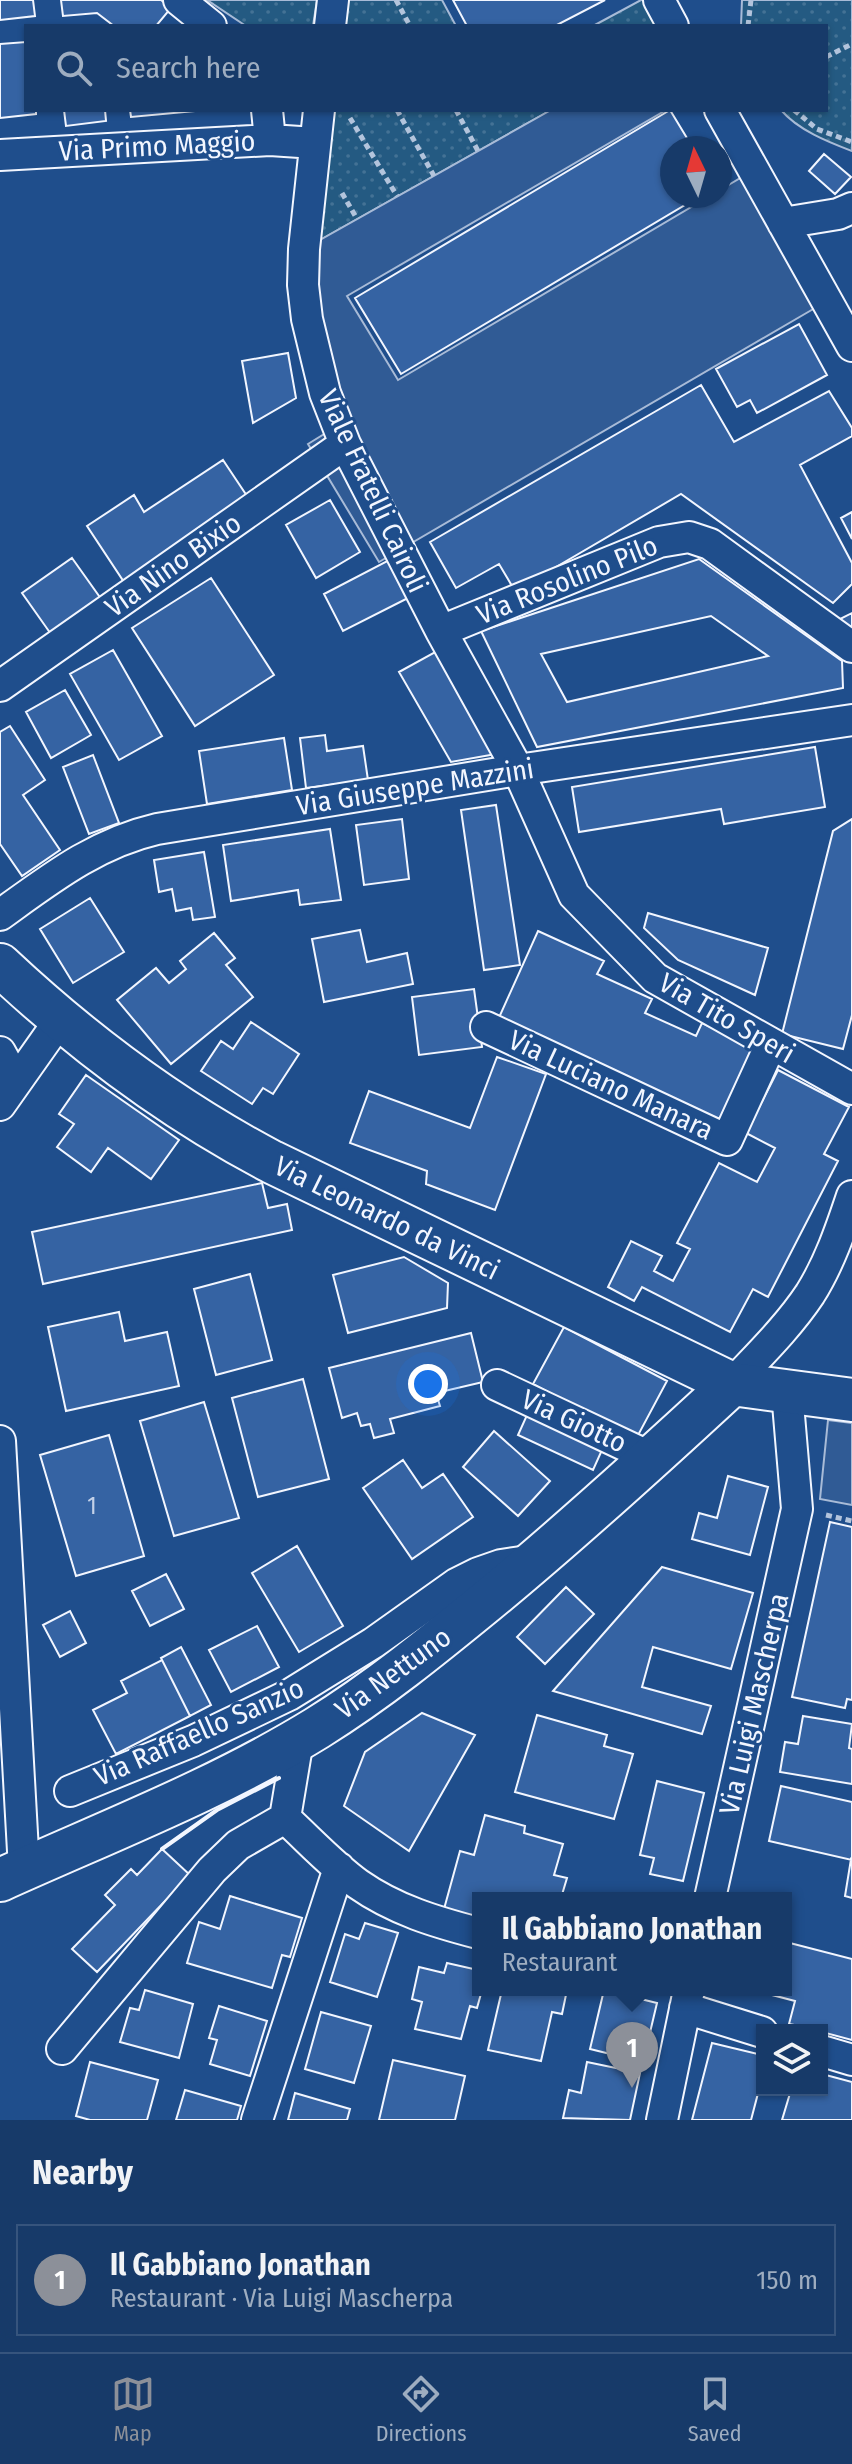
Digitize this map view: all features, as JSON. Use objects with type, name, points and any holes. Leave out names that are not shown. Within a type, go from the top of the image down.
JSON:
[{"type":"street","points":[[179,0],[209,24]]},
{"type":"street","points":[[330,24],[333,0]]},
{"type":"street","points":[[659,0],[672,24]]},
{"type":"street","name":"Viale Fratelli Cairoli","points":[[319,112],[304,249],[305,302],[322,384],[345,444],[441,631],[518,770]]},
{"type":"street","points":[[721,112],[852,346]]},
{"type":"street","name":"Via Primo Maggio","points":[[0,155],[268,125],[315,143]]},
{"type":"street","points":[[783,223],[838,214],[852,208]]},
{"type":"street","name":"Via Nino Bixio","points":[[0,686],[345,444]]},
{"type":"street","name":"Via Rosolino Pilo","points":[[441,631],[659,542],[689,537],[716,547],[852,647]]},
{"type":"street","name":"Via Giuseppe Mazzini","points":[[0,915],[93,852],[139,833],[518,770],[852,720]]},
{"type":"street","name":"Via Tito Speri","points":[[518,770],[574,895],[655,978],[852,1089]]},
{"type":"street","name":"Via Leonardo da Vinci","points":[[0,965],[60,1020],[154,1093],[243,1148],[732,1384],[852,1400]]},
{"type":"street","points":[[8,1093],[60,1020]]},
{"type":"street","name":"Via Luciano Manara","points":[[486,1027],[727,1140],[771,1044]]},
{"type":"street","points":[[0,1052],[8,1093]]},
{"type":"street","points":[[732,1384],[785,1326],[811,1292],[852,1196]]},
{"type":"street","name":"Via Nettuno","points":[[12,1874],[226,1778],[298,1740],[357,1702],[412,1663],[537,1560],[732,1384]]},
{"type":"street","name":"Via Giotto","points":[[497,1385],[652,1458]]},
{"type":"street","name":"Via Luigi Mascherpa","points":[[711,1892],[797,1509],[787,1392]]},
{"type":"street","points":[[0,1441],[12,1874]]},
{"type":"street","name":"Via Raffaello Sanzio","points":[[70,1791],[193,1741],[289,1695],[467,1578],[501,1565],[537,1560]]},
{"type":"street","points":[[285,1818],[298,1740]]},
{"type":"street","points":[[285,1818],[364,1888],[422,1918],[472,1931]]},
{"type":"street","points":[[62,2049],[212,1870],[247,1838],[285,1818]]},
{"type":"street","points":[[257,2120],[339,1868]]},
{"type":"street","points":[[662,2120],[688,1996],[756,2029]]},
{"type":"street","points":[[828,2053],[852,2060]]},
{"type":"path","points":[[396,0],[409,24]]},
{"type":"path","points":[[748,24],[751,0]]},
{"type":"path","points":[[828,56],[852,44]]},
{"type":"path","points":[[346,112],[397,196]]},
{"type":"path","points":[[398,112],[434,176]]},
{"type":"path","points":[[457,112],[478,151]]},
{"type":"path","points":[[796,112],[817,129],[852,142]]},
{"type":"shaded area","points":[[207,0],[317,0],[313,24],[243,24]]},
{"type":"shaded area","points":[[333,0],[442,0],[455,24],[330,24]]},
{"type":"shaded area","points":[[641,0],[659,0],[672,24],[597,24]]},
{"type":"shaded area","points":[[742,0],[852,0],[852,151],[805,129],[783,112],[828,112],[828,24],[741,24]]},
{"type":"shaded area","points":[[319,112],[547,112],[304,249]]},
{"type":"shaded area","points":[[547,112],[663,112],[347,296],[398,380],[690,208],[732,208],[732,183],[754,170],[827,301],[379,562],[308,444],[337,426],[304,249]]},
{"type":"shaded area","points":[[828,1420],[852,1423],[852,1505],[820,1499]]},
{"type":"building","points":[[0,0],[33,0],[35,16],[0,20]]},
{"type":"building","points":[[61,0],[161,0],[171,8],[158,24],[111,24],[97,13],[63,16]]},
{"type":"building","points":[[453,0],[605,0],[559,24],[466,24]]},
{"type":"building","points":[[24,42],[24,112],[36,114],[0,118],[0,44]]},
{"type":"building","points":[[64,112],[105,112],[106,121],[66,126]]},
{"type":"building","points":[[130,112],[185,112],[131,117]]},
{"type":"building","points":[[671,112],[686,136],[660,136],[660,208],[680,208],[401,374],[355,298]]},
{"type":"building","points":[[824,154],[851,177],[835,194],[809,171]]},
{"type":"building","points":[[799,324],[827,375],[757,413],[750,400],[737,407],[716,369]]},
{"type":"building","points":[[288,353],[296,398],[253,423],[242,361]]},
{"type":"building","points":[[701,385],[734,442],[829,391],[852,428],[852,436],[800,465],[852,563],[852,584],[833,603],[681,494],[515,591],[499,564],[456,588],[430,542]]},
{"type":"building","points":[[223,460],[249,499],[124,582],[87,526],[134,495],[144,512]]},
{"type":"building","points":[[330,500],[360,552],[316,578],[286,525]]},
{"type":"building","points":[[852,512],[852,539],[841,518]]},
{"type":"building","points":[[72,558],[104,603],[53,637],[22,593]]},
{"type":"building","points":[[393,558],[412,596],[343,631],[324,594]]},
{"type":"building","points":[[699,559],[842,661],[843,688],[537,747],[481,631]],"holes":[[[711,616],[768,656],[567,702],[541,654]]]},
{"type":"building","points":[[211,578],[274,675],[195,726],[132,628]]},
{"type":"building","points":[[852,613],[852,630],[840,619]]},
{"type":"building","points":[[113,650],[162,736],[119,760],[70,674]]},
{"type":"building","points":[[437,651],[496,754],[451,762],[399,672]]},
{"type":"building","points":[[65,690],[91,735],[51,758],[26,712]]},
{"type":"building","points":[[10,726],[45,780],[23,795],[60,850],[22,876],[0,844],[0,732]]},
{"type":"building","points":[[325,735],[327,751],[363,746],[368,780],[306,788],[300,738]]},
{"type":"building","points":[[284,738],[292,790],[207,804],[199,751]]},
{"type":"building","points":[[815,747],[825,807],[724,824],[721,809],[579,832],[572,787]]},
{"type":"building","points":[[93,755],[119,823],[89,834],[63,767]]},
{"type":"building","points":[[496,805],[520,965],[484,970],[461,810]]},
{"type":"building","points":[[402,819],[409,879],[364,885],[356,825]]},
{"type":"building","points":[[852,819],[852,1015],[843,1049],[782,1034],[833,831]]},
{"type":"building","points":[[330,829],[341,900],[300,905],[298,890],[231,901],[223,845]]},
{"type":"building","points":[[204,852],[215,917],[193,920],[191,908],[176,911],[172,889],[159,892],[154,860]]},
{"type":"building","points":[[90,898],[124,952],[73,983],[40,929]]},
{"type":"building","points":[[648,913],[768,948],[755,995],[678,960],[644,928]]},
{"type":"building","points":[[360,930],[367,962],[407,953],[413,984],[324,1002],[312,939]]},
{"type":"building","points":[[538,931],[604,961],[597,974],[652,999],[645,1013],[696,1036],[702,1023],[761,1050],[726,1125],[497,1022]]},
{"type":"building","points":[[214,933],[235,958],[226,965],[253,997],[171,1064],[117,1000],[156,968],[169,983],[186,969],[180,961]]},
{"type":"building","points":[[474,989],[482,1047],[419,1055],[412,997]]},
{"type":"building","points":[[251,1022],[299,1054],[273,1094],[263,1088],[252,1104],[201,1071],[221,1041],[233,1049]]},
{"type":"building","points":[[497,1057],[546,1074],[495,1210],[426,1184],[427,1171],[350,1143],[369,1091],[470,1128]]},
{"type":"building","points":[[778,1070],[849,1107],[824,1154],[838,1161],[768,1297],[753,1289],[730,1332],[642,1287],[634,1301],[608,1287],[631,1241],[662,1256],[654,1271],[673,1281],[690,1249],[677,1243],[719,1163],[757,1182],[775,1148],[746,1133]]},
{"type":"building","points":[[86,1075],[179,1140],[151,1179],[108,1148],[91,1172],[57,1147],[74,1124],[59,1114]]},
{"type":"building","points":[[262,1183],[268,1208],[287,1204],[292,1230],[43,1284],[32,1232]]},
{"type":"building","points":[[404,1257],[448,1283],[447,1308],[348,1333],[333,1275]]},
{"type":"building","points":[[250,1274],[272,1360],[216,1375],[194,1289]]},
{"type":"building","points":[[119,1312],[125,1341],[167,1332],[179,1386],[66,1411],[48,1327]]},
{"type":"building","points":[[564,1327],[667,1381],[636,1439],[533,1384]]},
{"type":"building","points":[[471,1333],[483,1382],[436,1393],[440,1406],[390,1419],[394,1433],[374,1438],[370,1424],[361,1426],[357,1413],[342,1418],[329,1368]]},
{"type":"building","points":[[303,1379],[329,1479],[258,1497],[232,1398]]},
{"type":"building","points":[[204,1402],[239,1518],[174,1536],[140,1421]]},
{"type":"building","points":[[527,1415],[602,1450],[593,1470],[518,1435]]},
{"type":"building","points":[[494,1431],[550,1481],[518,1516],[463,1467]]},
{"type":"building","points":[[109,1435],[144,1556],[76,1576],[40,1455]]},
{"type":"building","points":[[403,1460],[422,1488],[443,1474],[473,1517],[412,1559],[363,1488]]},
{"type":"building","points":[[728,1476],[768,1487],[750,1555],[692,1539],[699,1513],[717,1518]]},
{"type":"building","points":[[830,1522],[852,1527],[852,1700],[847,1699],[845,1708],[792,1697]]},
{"type":"building","points":[[297,1546],[343,1626],[299,1652],[252,1573]]},
{"type":"building","points":[[662,1567],[753,1593],[731,1669],[653,1647],[642,1687],[711,1706],[702,1734],[553,1691]]},
{"type":"building","points":[[166,1574],[184,1609],[150,1626],[132,1591]]},
{"type":"building","points":[[566,1587],[594,1614],[545,1664],[517,1637]]},
{"type":"building","points":[[70,1611],[86,1643],[60,1657],[43,1625]]},
{"type":"building","points":[[257,1626],[279,1667],[231,1692],[209,1650]]},
{"type":"building","points":[[181,1647],[211,1705],[190,1716],[161,1658]]},
{"type":"building","points":[[162,1660],[190,1716],[116,1754],[93,1710],[127,1693],[121,1681]]},
{"type":"building","points":[[422,1713],[475,1735],[409,1851],[344,1806],[365,1752]]},
{"type":"building","points":[[537,1715],[607,1735],[604,1746],[633,1754],[614,1819],[515,1792]]},
{"type":"building","points":[[803,1716],[852,1724],[849,1748],[852,1749],[852,1784],[780,1772],[785,1742],[798,1744]]},
{"type":"building","points":[[657,1781],[704,1793],[683,1881],[650,1874],[654,1858],[640,1855]]},
{"type":"building","points":[[781,1786],[852,1802],[852,1860],[769,1841]]},
{"type":"building","points":[[485,1815],[525,1826],[524,1833],[563,1844],[554,1875],[567,1878],[563,1892],[472,1892],[472,1916],[444,1909],[460,1851],[474,1855]]},
{"type":"building","points":[[162,1849],[190,1875],[97,1972],[72,1949],[115,1905],[105,1895],[131,1869],[137,1875]]},
{"type":"building","points":[[852,1860],[852,1898],[845,1896]]},
{"type":"building","points":[[230,1896],[302,1918],[290,1957],[282,1955],[272,1988],[187,1963],[199,1922],[220,1929]]},
{"type":"building","points":[[365,1923],[398,1933],[377,1997],[330,1982],[345,1934],[359,1939]]},
{"type":"building","points":[[792,1944],[852,1959],[852,2040],[828,2034],[828,2024],[789,2024],[795,2001],[776,1996],[792,1996]]},
{"type":"building","points":[[447,1963],[472,1969],[472,1996],[480,1996],[477,2008],[470,2006],[461,2039],[415,2029],[422,2002],[412,1999],[419,1967],[444,1973]]},
{"type":"building","points":[[145,1990],[193,2004],[179,2058],[120,2042],[130,2008],[139,2010]]},
{"type":"building","points":[[501,1996],[566,1996],[562,2014],[552,2012],[541,2061],[488,2050]]},
{"type":"building","points":[[603,1996],[628,1996],[657,2003],[643,2062],[590,2049]]},
{"type":"building","points":[[219,2006],[267,2021],[250,2076],[210,2064],[217,2040],[209,2038]]},
{"type":"building","points":[[321,2012],[371,2026],[354,2083],[305,2069]]},
{"type":"building","points":[[712,2043],[756,2054],[757,2096],[751,2120],[692,2120]]},
{"type":"building","points":[[393,2060],[465,2076],[455,2120],[379,2120]]},
{"type":"building","points":[[90,2062],[158,2080],[147,2120],[90,2120],[76,2116]]},
{"type":"building","points":[[587,2062],[640,2073],[630,2120],[563,2118],[569,2090],[581,2093]]},
{"type":"building","points":[[828,2076],[852,2082],[852,2120],[782,2120],[789,2096],[828,2096]]},
{"type":"building","points":[[185,2090],[241,2106],[237,2120],[176,2120]]},
{"type":"building","points":[[295,2093],[350,2109],[347,2120],[288,2120]]},
{"type":"wall","points":[[162,1849],[217,1810],[279,1778]]},
{"type":"place","name":"Il Gabbiano Jonathan","points":[[632,2088]]}]
